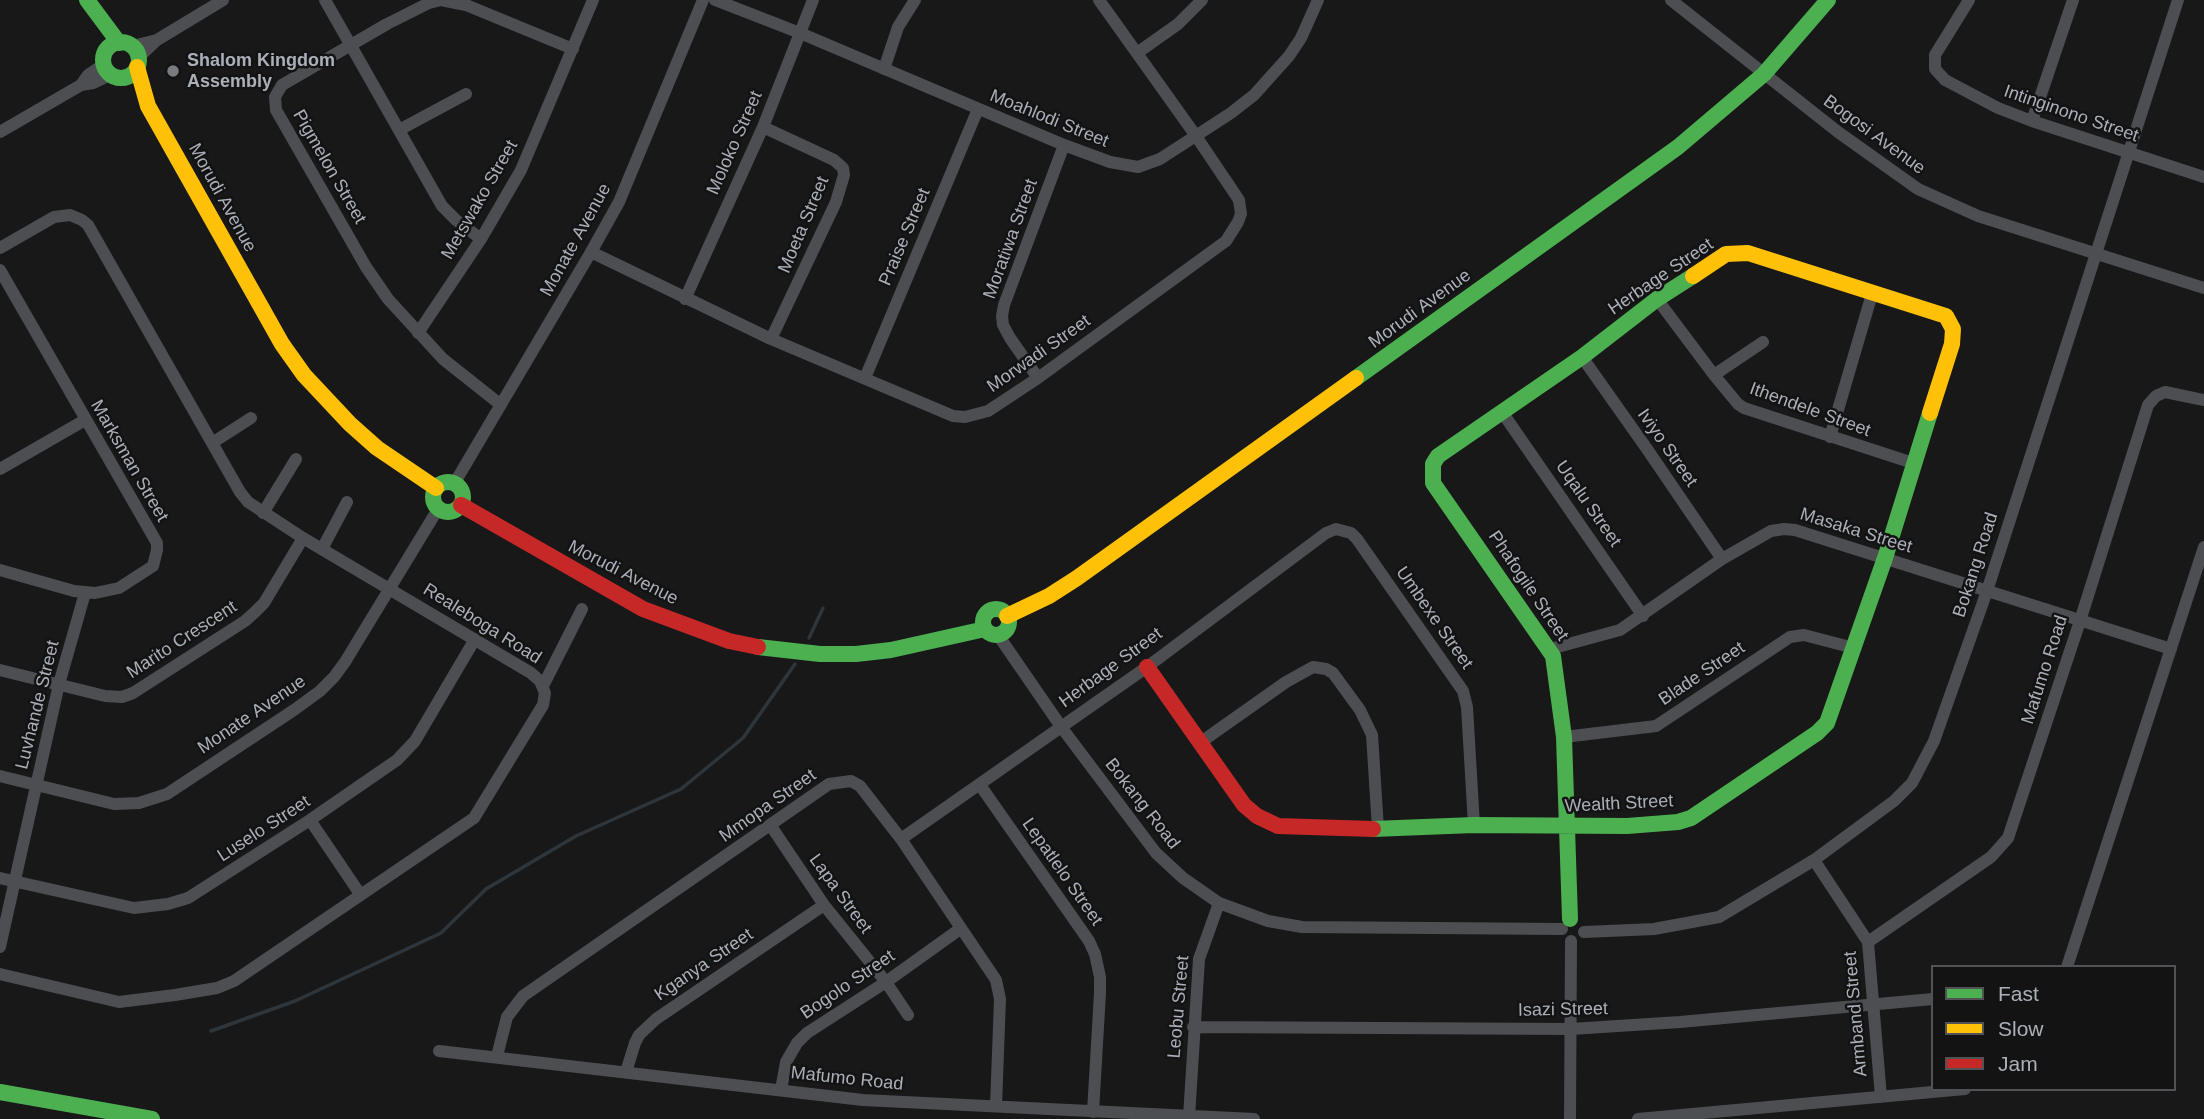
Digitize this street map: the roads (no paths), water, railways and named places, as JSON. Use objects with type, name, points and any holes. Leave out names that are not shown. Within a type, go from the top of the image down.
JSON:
[{"type":"main road","name":"Morudi Avenue","points":[[87,0],[282,344],[304,375],[349,424],[377,448],[436,488]]},
{"type":"main road","name":"Morudi Avenue","points":[[461,505],[643,609],[729,641],[775,650],[856,654],[992,632],[984,619],[990,611],[999,610],[1007,616],[1033,605],[1077,578],[1678,147],[1764,74],[1828,0]]},
{"type":"main road","name":"Herbage Street","points":[[1437,456],[1581,357],[1657,299],[1726,254],[1748,253],[1872,294],[1937,312]]},
{"type":"main road","name":"Wealth Street","points":[[1147,667],[1244,805],[1269,823],[1291,827],[1378,829],[1474,825],[1627,826],[1678,822],[1699,814],[1822,729],[1831,714],[1916,464],[1953,338],[1949,319],[1937,312]]},
{"type":"main road","name":"Phafogile Street","points":[[1437,456],[1432,470],[1433,483],[1550,649],[1557,672],[1564,737],[1566,924]]},
{"type":"main road","points":[[445,482],[454,484],[461,491],[461,505],[451,512],[438,509],[433,499],[436,488],[445,482]]},
{"type":"main road","points":[[0,1092],[152,1119]]},
{"type":"street","points":[[325,0],[442,206],[481,239]]},
{"type":"street","name":"Pigmelon Street","points":[[501,405],[453,368],[388,299],[366,267],[276,110],[275,97],[282,85],[387,24],[429,3],[441,0],[466,5],[573,49]]},
{"type":"street","name":"Metswako Street","points":[[418,333],[481,239],[529,154],[593,0]]},
{"type":"street","name":"Monate Avenue","points":[[454,484],[591,253],[633,171],[703,0]]},
{"type":"street","name":"Moahlodi Street","points":[[715,0],[800,33],[1064,145],[1110,162],[1138,167],[1160,159],[1196,136],[1239,107],[1272,77],[1301,38],[1318,0]]},
{"type":"street","name":"Moloko Street","points":[[685,299],[763,127],[813,0]]},
{"type":"street","points":[[884,69],[898,27],[915,0]]},
{"type":"street","name":"Morwadi Street","points":[[591,253],[771,339],[953,416],[965,418],[988,411],[1038,378],[1232,234],[1241,214],[1239,200],[1099,0]]},
{"type":"street","points":[[1137,53],[1191,14],[1202,0]]},
{"type":"street","name":"Intinginono Street","points":[[1969,0],[1938,48],[1935,69],[1945,80],[1998,108],[2032,121],[2204,177]]},
{"type":"street","points":[[2032,121],[2073,0]]},
{"type":"street","name":"Bokang Road","points":[[1584,932],[1654,929],[1719,916],[1735,909],[1814,860],[1894,801],[1912,783],[1934,741],[1987,591],[2178,0]]},
{"type":"street","points":[[0,132],[81,85],[88,75],[157,40],[218,1]]},
{"type":"street","name":"Bogosi Avenue","points":[[1674,1],[1882,165],[1918,189],[1978,216],[2204,288]]},
{"type":"street","points":[[399,130],[466,94]]},
{"type":"street","name":"Praise Street","points":[[865,378],[978,109]]},
{"type":"street","name":"Moeta Street","points":[[763,127],[834,160],[843,168],[844,175],[836,202],[771,339]]},
{"type":"street","name":"Moratiwa Street","points":[[1038,378],[1010,338],[1003,325],[1002,316],[1064,145]]},
{"type":"street","name":"Realeboga Road","points":[[0,248],[54,217],[71,215],[82,220],[88,225],[240,492],[263,513],[303,538],[531,673],[543,686],[545,693],[543,705],[478,814],[234,981],[217,988],[119,1002],[0,974]]},
{"type":"street","name":"Marksman Street","points":[[0,270],[157,543],[158,550],[153,566],[125,585],[107,592],[85,593],[0,570]]},
{"type":"street","points":[[1830,437],[1872,294]]},
{"type":"street","name":"Ithendele Street","points":[[1657,299],[1714,375],[1744,408],[1916,464]]},
{"type":"street","points":[[1714,375],[1763,342]]},
{"type":"street","name":"Iviyo Street","points":[[1581,357],[1722,559]]},
{"type":"street","name":"Mafumo Road","points":[[1868,942],[1991,857],[2008,838],[2148,405],[2156,396],[2165,392],[2204,400]]},
{"type":"street","name":"Uqalu Street","points":[[1502,412],[1643,616]]},
{"type":"street","points":[[212,443],[251,418]]},
{"type":"street","points":[[0,469],[85,420]]},
{"type":"street","points":[[263,513],[296,459]]},
{"type":"street","points":[[322,549],[347,502]]},
{"type":"street","name":"Monate Avenue","points":[[0,776],[114,804],[139,803],[167,794],[320,691],[345,662],[438,509]]},
{"type":"street","name":"Herbage Street","points":[[901,839],[1147,667],[1326,533],[1342,529]]},
{"type":"street","name":"Umbexe Street","points":[[1342,529],[1357,539],[1463,691],[1467,707],[1474,825]]},
{"type":"street","name":"Masaka Street","points":[[1550,649],[1620,630],[1756,538],[1784,529],[1795,530],[2171,649]]},
{"type":"street","name":"Marito Crescent","points":[[0,670],[105,696],[122,697],[142,689],[255,612],[264,603],[303,538]]},
{"type":"street","points":[[2068,965],[2204,547]]},
{"type":"street","name":"Luvhande Street","points":[[0,947],[59,684],[85,593]]},
{"type":"street","points":[[543,686],[582,608]]},
{"type":"street","name":"Bokang Road","points":[[992,632],[1161,859],[1219,903],[1268,921],[1313,928],[1566,924]]},
{"type":"street","name":"Blade Street","points":[[1564,737],[1656,726],[1790,637],[1804,635],[1854,648]]},
{"type":"street","name":"Luselo Street","points":[[0,878],[124,907],[143,908],[169,904],[199,892],[310,820],[407,751],[475,639]]},
{"type":"street","points":[[1201,742],[1286,682],[1313,667],[1326,669],[1333,673],[1360,710],[1372,735],[1378,829]]},
{"type":"street","name":"Mmopa Street","points":[[497,1056],[508,1017],[523,996],[829,784],[851,781],[860,786],[901,839],[999,986],[996,1106]]},
{"type":"street","name":"Lepatlelo Street","points":[[980,785],[1095,954],[1100,993],[1093,1112]]},
{"type":"street","points":[[310,820],[360,894]]},
{"type":"street","name":"Lapa Street","points":[[771,826],[824,905],[886,982],[908,1015]]},
{"type":"street","name":"Armband Street","points":[[1814,860],[1868,942],[1881,1097]]},
{"type":"street","name":"Leobu Street","points":[[1189,1117],[1200,954],[1219,903]]},
{"type":"street","name":"Kganya Street","points":[[626,1072],[635,1043],[651,1024],[824,905]]},
{"type":"street","points":[[1570,1119],[1571,941],[1563,934],[1566,924],[1581,921],[1584,932],[1581,937],[1571,941]]},
{"type":"street","name":"Bogolo Street","points":[[781,1090],[786,1062],[797,1043],[807,1033],[886,982],[960,929]]},
{"type":"street","name":"Isazi Street","points":[[1193,1027],[1571,1029],[1931,999]]},
{"type":"street","name":"Mafumo Road","points":[[439,1051],[863,1100],[1254,1119]]},
{"type":"street","points":[[1638,1119],[1944,1091]]},
{"type":"waterway","points":[[809,638],[823,608]]},
{"type":"waterway","points":[[211,1031],[295,1001],[441,933],[486,889],[576,836],[681,789],[743,738],[795,664]]},
{"type":"place","name":"Shalom Kingdom Assembly","points":[[173,71]]}]
